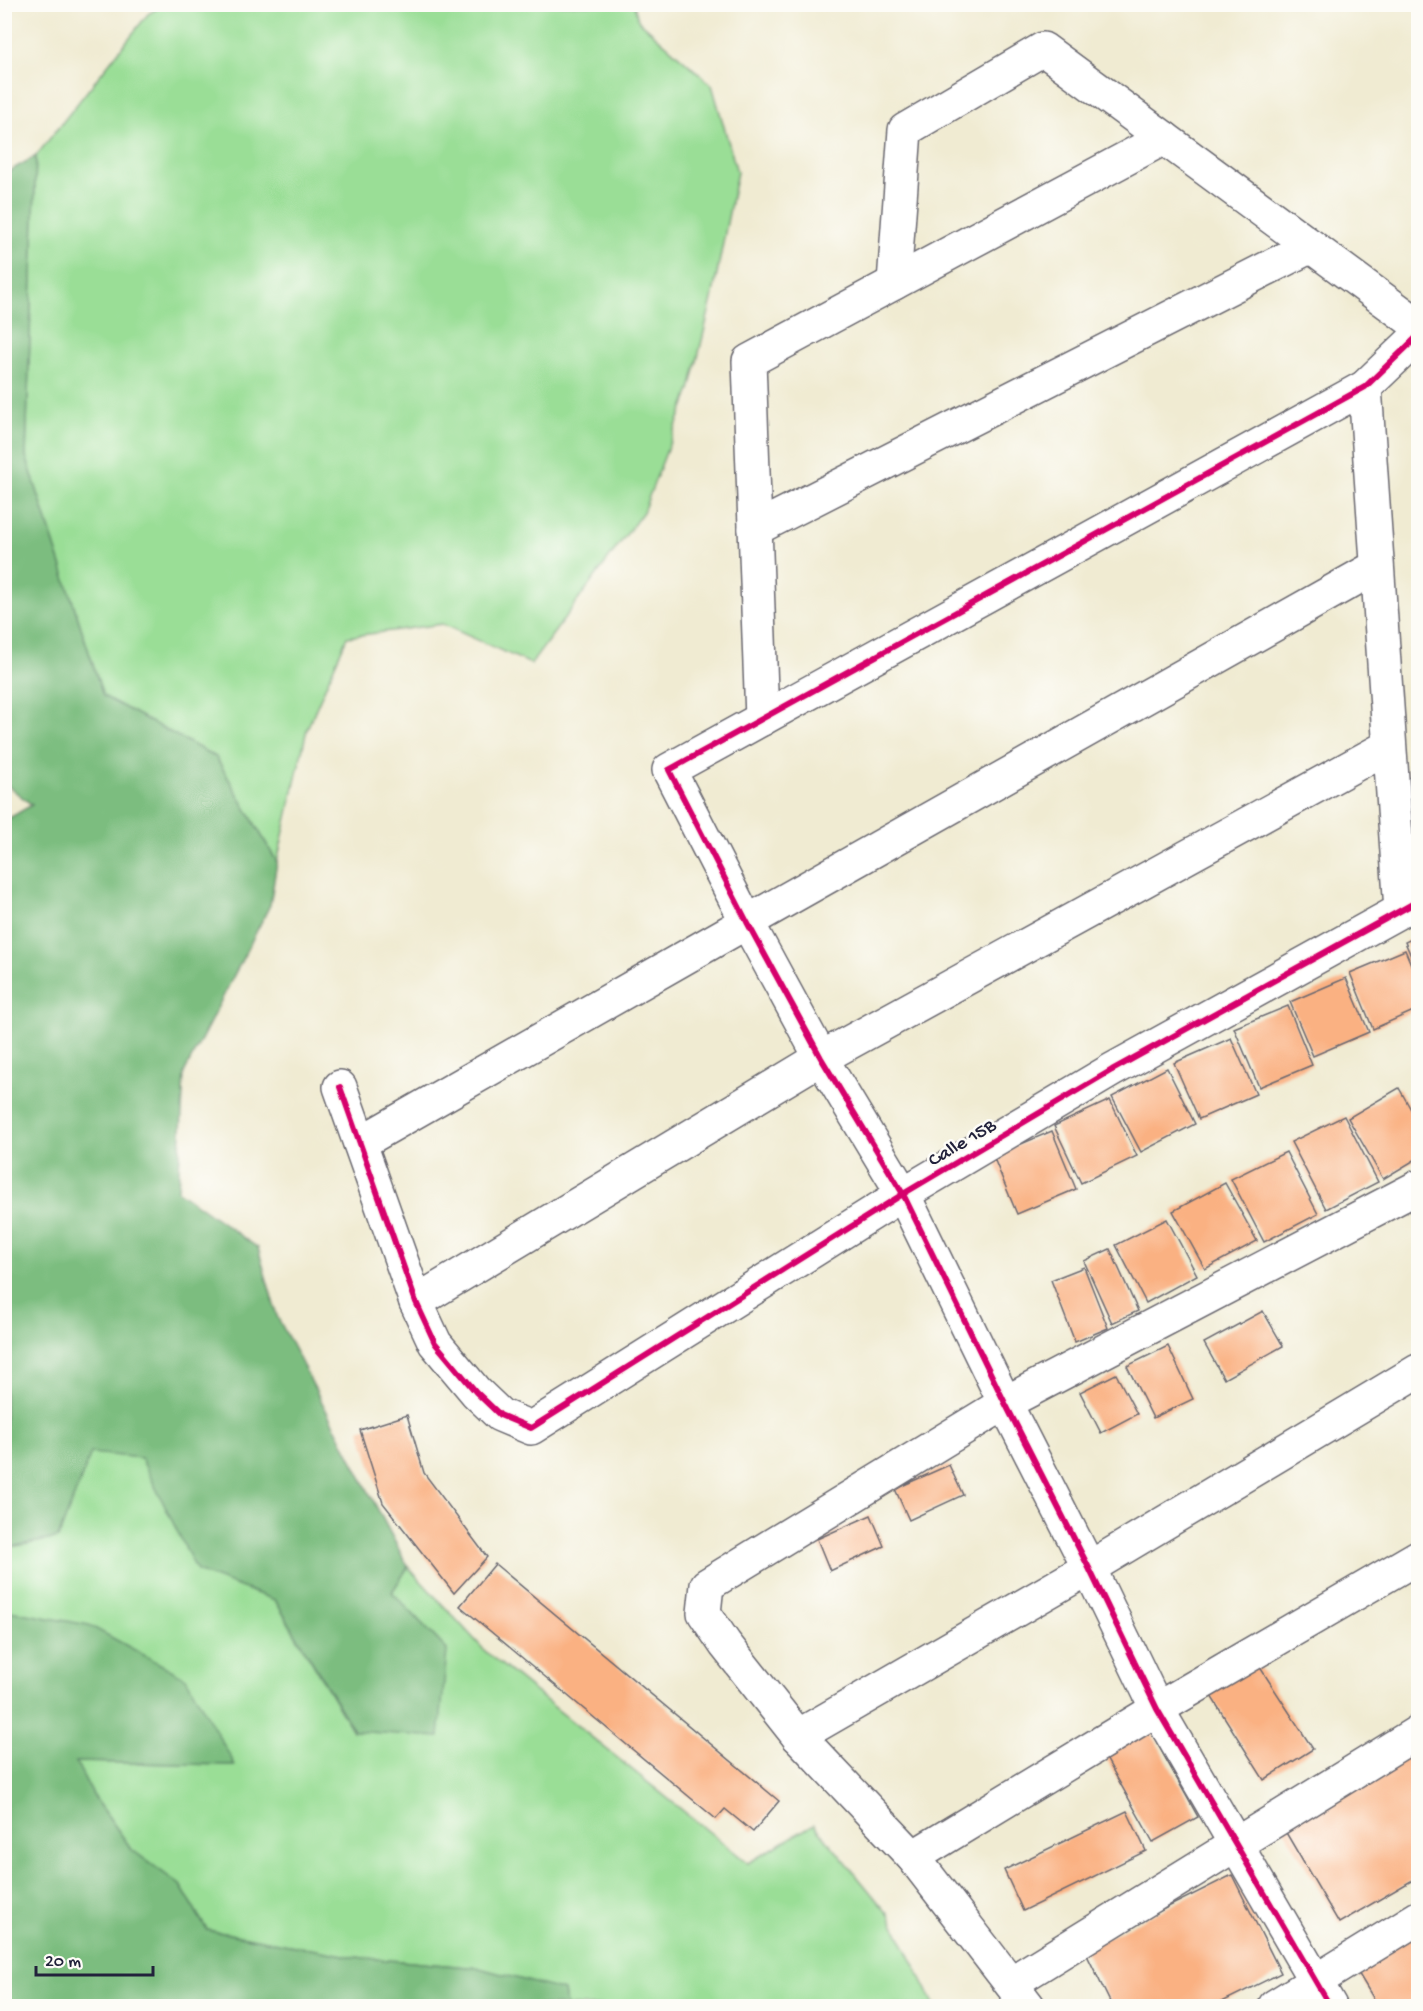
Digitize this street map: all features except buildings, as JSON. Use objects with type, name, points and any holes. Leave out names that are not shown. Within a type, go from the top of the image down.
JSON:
[{"type":"street","points":[[894,283],[905,130],[1043,49],[1419,325]]},
{"type":"street","points":[[762,719],[749,361],[1164,138]]},
{"type":"street","points":[[755,529],[1311,246]]},
{"type":"street","points":[[1323,1994],[1157,1709],[903,1194],[821,1058],[747,922],[669,770],[1365,387],[1419,336]]},
{"type":"street","points":[[1365,387],[1389,746],[1410,906]]},
{"type":"street","points":[[360,1143],[1376,567]]},
{"type":"street","points":[[340,1086],[416,1302],[821,1058],[1389,746]]},
{"type":"street","name":"Calle 15B","points":[[416,1302],[435,1343],[476,1392],[500,1415],[531,1428],[903,1194],[1112,1070],[1410,906]]},
{"type":"street","points":[[1419,1187],[1005,1403],[706,1585],[704,1613],[725,1644],[798,1736],[913,1857],[1020,1995],[1235,1846],[1419,1732]]},
{"type":"street","points":[[798,1736],[1089,1568],[1419,1371]]},
{"type":"street","points":[[913,1857],[1157,1709],[1419,1557]]},
{"type":"street","points":[[1275,2007],[1323,1994],[1419,1918]]},
{"type":"green space","points":[[163,5],[634,5],[638,20],[712,85],[737,172],[712,299],[690,390],[643,512],[531,664],[442,624],[347,637],[307,729],[277,862],[216,757],[103,696],[26,456],[36,156],[148,14]]},
{"type":"green space","points":[[36,156],[26,456],[103,696],[216,757],[277,862],[270,905],[184,1073],[178,1191],[258,1248],[277,1316],[408,1567],[392,1592],[447,1650],[439,1737],[354,1731],[275,1600],[197,1571],[141,1458],[91,1453],[58,1538],[5,1548],[4,821],[32,805],[4,783],[4,174]]},
{"type":"green space","points":[[91,1452],[142,1458],[197,1571],[275,1600],[353,1731],[447,1650],[392,1592],[408,1567],[487,1653],[748,1863],[814,1824],[889,1915],[935,2006],[566,2006],[564,1991],[479,1968],[354,1957],[207,1930],[180,1885],[132,1850],[93,1795],[75,1762],[234,1765],[5,1610],[4,1548],[58,1538]]},
{"type":"green space","points":[[4,1610],[89,1625],[186,1678],[235,1765],[76,1762],[93,1795],[132,1850],[180,1885],[207,1930],[354,1957],[479,1968],[564,1991],[566,2006],[5,2006]]},
{"type":"cycle path","points":[[1330,2006],[1157,1709],[903,1194],[821,1058],[747,922],[669,770],[1365,387],[1418,336]]},
{"type":"cycle path","points":[[340,1087],[416,1302],[435,1343],[476,1392],[500,1415],[531,1428],[903,1194],[1112,1070],[1418,901]]}]
